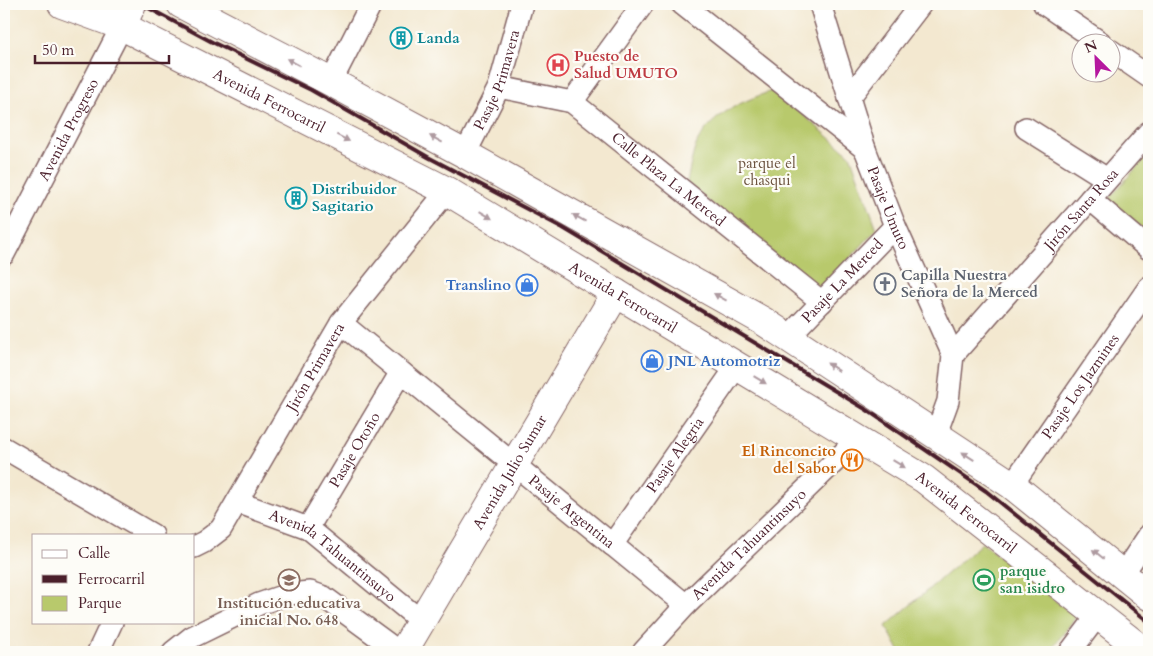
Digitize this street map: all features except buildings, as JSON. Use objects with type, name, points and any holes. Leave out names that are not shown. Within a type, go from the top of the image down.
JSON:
[{"type":"main road","name":"Avenida Ferrocarril","points":[[62,4],[127,15],[447,191],[924,479],[1145,652]]},
{"type":"main road","points":[[181,4],[465,154],[763,321],[1012,485],[1149,596]]},
{"type":"main road","name":"Avenida Julio Sumar","points":[[402,652],[616,293]]},
{"type":"street","points":[[331,82],[371,4]]},
{"type":"street","name":"Pasaje Primavera","points":[[465,154],[499,87],[522,4]]},
{"type":"street","points":[[572,102],[643,4]]},
{"type":"street","points":[[682,4],[865,149]]},
{"type":"street","name":"Pasaje Umuto","points":[[820,4],[865,149],[895,226],[953,355]]},
{"type":"street","points":[[849,98],[921,4]]},
{"type":"street","points":[[1044,4],[1085,32]]},
{"type":"street","name":"Avenida Progreso","points":[[4,254],[127,15]]},
{"type":"street","points":[[1120,57],[1149,77]]},
{"type":"street","name":"Calle Plaza La Merced","points":[[499,87],[572,102],[822,302]]},
{"type":"street","points":[[1026,128],[1108,179]]},
{"type":"street","name":"Jirón Santa Rosa","points":[[953,355],[1149,132]]},
{"type":"street","name":"Jirón Primavera","points":[[195,546],[221,529],[341,323],[447,191]]},
{"type":"street","points":[[1090,199],[1149,249]]},
{"type":"street","name":"Pasaje La Merced","points":[[788,338],[895,226]]},
{"type":"street","name":"Pasaje Los Jazmines","points":[[1012,485],[1149,287]]},
{"type":"street","name":"Pasaje Argentina","points":[[341,323],[686,605]]},
{"type":"street","points":[[936,434],[948,401],[953,355]]},
{"type":"street","name":"Pasaje Alegria","points":[[612,544],[737,366]]},
{"type":"street","name":"Pasaje Otoño","points":[[308,528],[401,372]]},
{"type":"street","name":"Avenida Tahuantinsuyo","points":[[648,651],[686,605],[858,438]]},
{"type":"street","points":[[4,448],[151,534]]},
{"type":"street","name":"Avenida Tahuantinsuyo","points":[[237,502],[308,528],[421,621]]},
{"type":"street","points":[[1123,574],[1149,534]]},
{"type":"street","points":[[172,652],[192,637],[259,604],[288,594],[310,592],[324,597],[398,652]]},
{"type":"street","points":[[1070,652],[1098,615]]},
{"type":"street","points":[[98,652],[111,624]]},
{"type":"green space","name":"parque el chasqui","points":[[774,90],[850,155],[877,229],[825,285],[811,287],[687,183],[696,145],[712,122],[741,103]]},
{"type":"green space","points":[[1149,153],[1149,234],[1108,200]]},
{"type":"green space","name":"parque san isidro","points":[[982,543],[1076,617],[1049,652],[900,652],[886,626]]},
{"type":"railway","points":[[141,4],[214,43],[311,90],[428,157],[563,228],[867,410],[986,491],[1149,622]]},
{"type":"place","name":"Landa","points":[[401,38]]},
{"type":"place","name":"Puesto de Salud UMUTO","points":[[558,65]]},
{"type":"place","name":"Distribuidor Sagitario","points":[[296,198]]},
{"type":"place","name":"Capilla Nuestra Señora de la Merced","points":[[885,284]]},
{"type":"place","name":"Translino","points":[[527,285]]},
{"type":"place","name":"JNL Automotriz","points":[[652,361]]},
{"type":"place","name":"El Rinconcito del Sabor","points":[[852,460]]},
{"type":"place","name":"Institución educativa inicial No. 648","points":[[289,580]]},
{"type":"place","name":"parque san isidro","points":[[984,580]]}]
